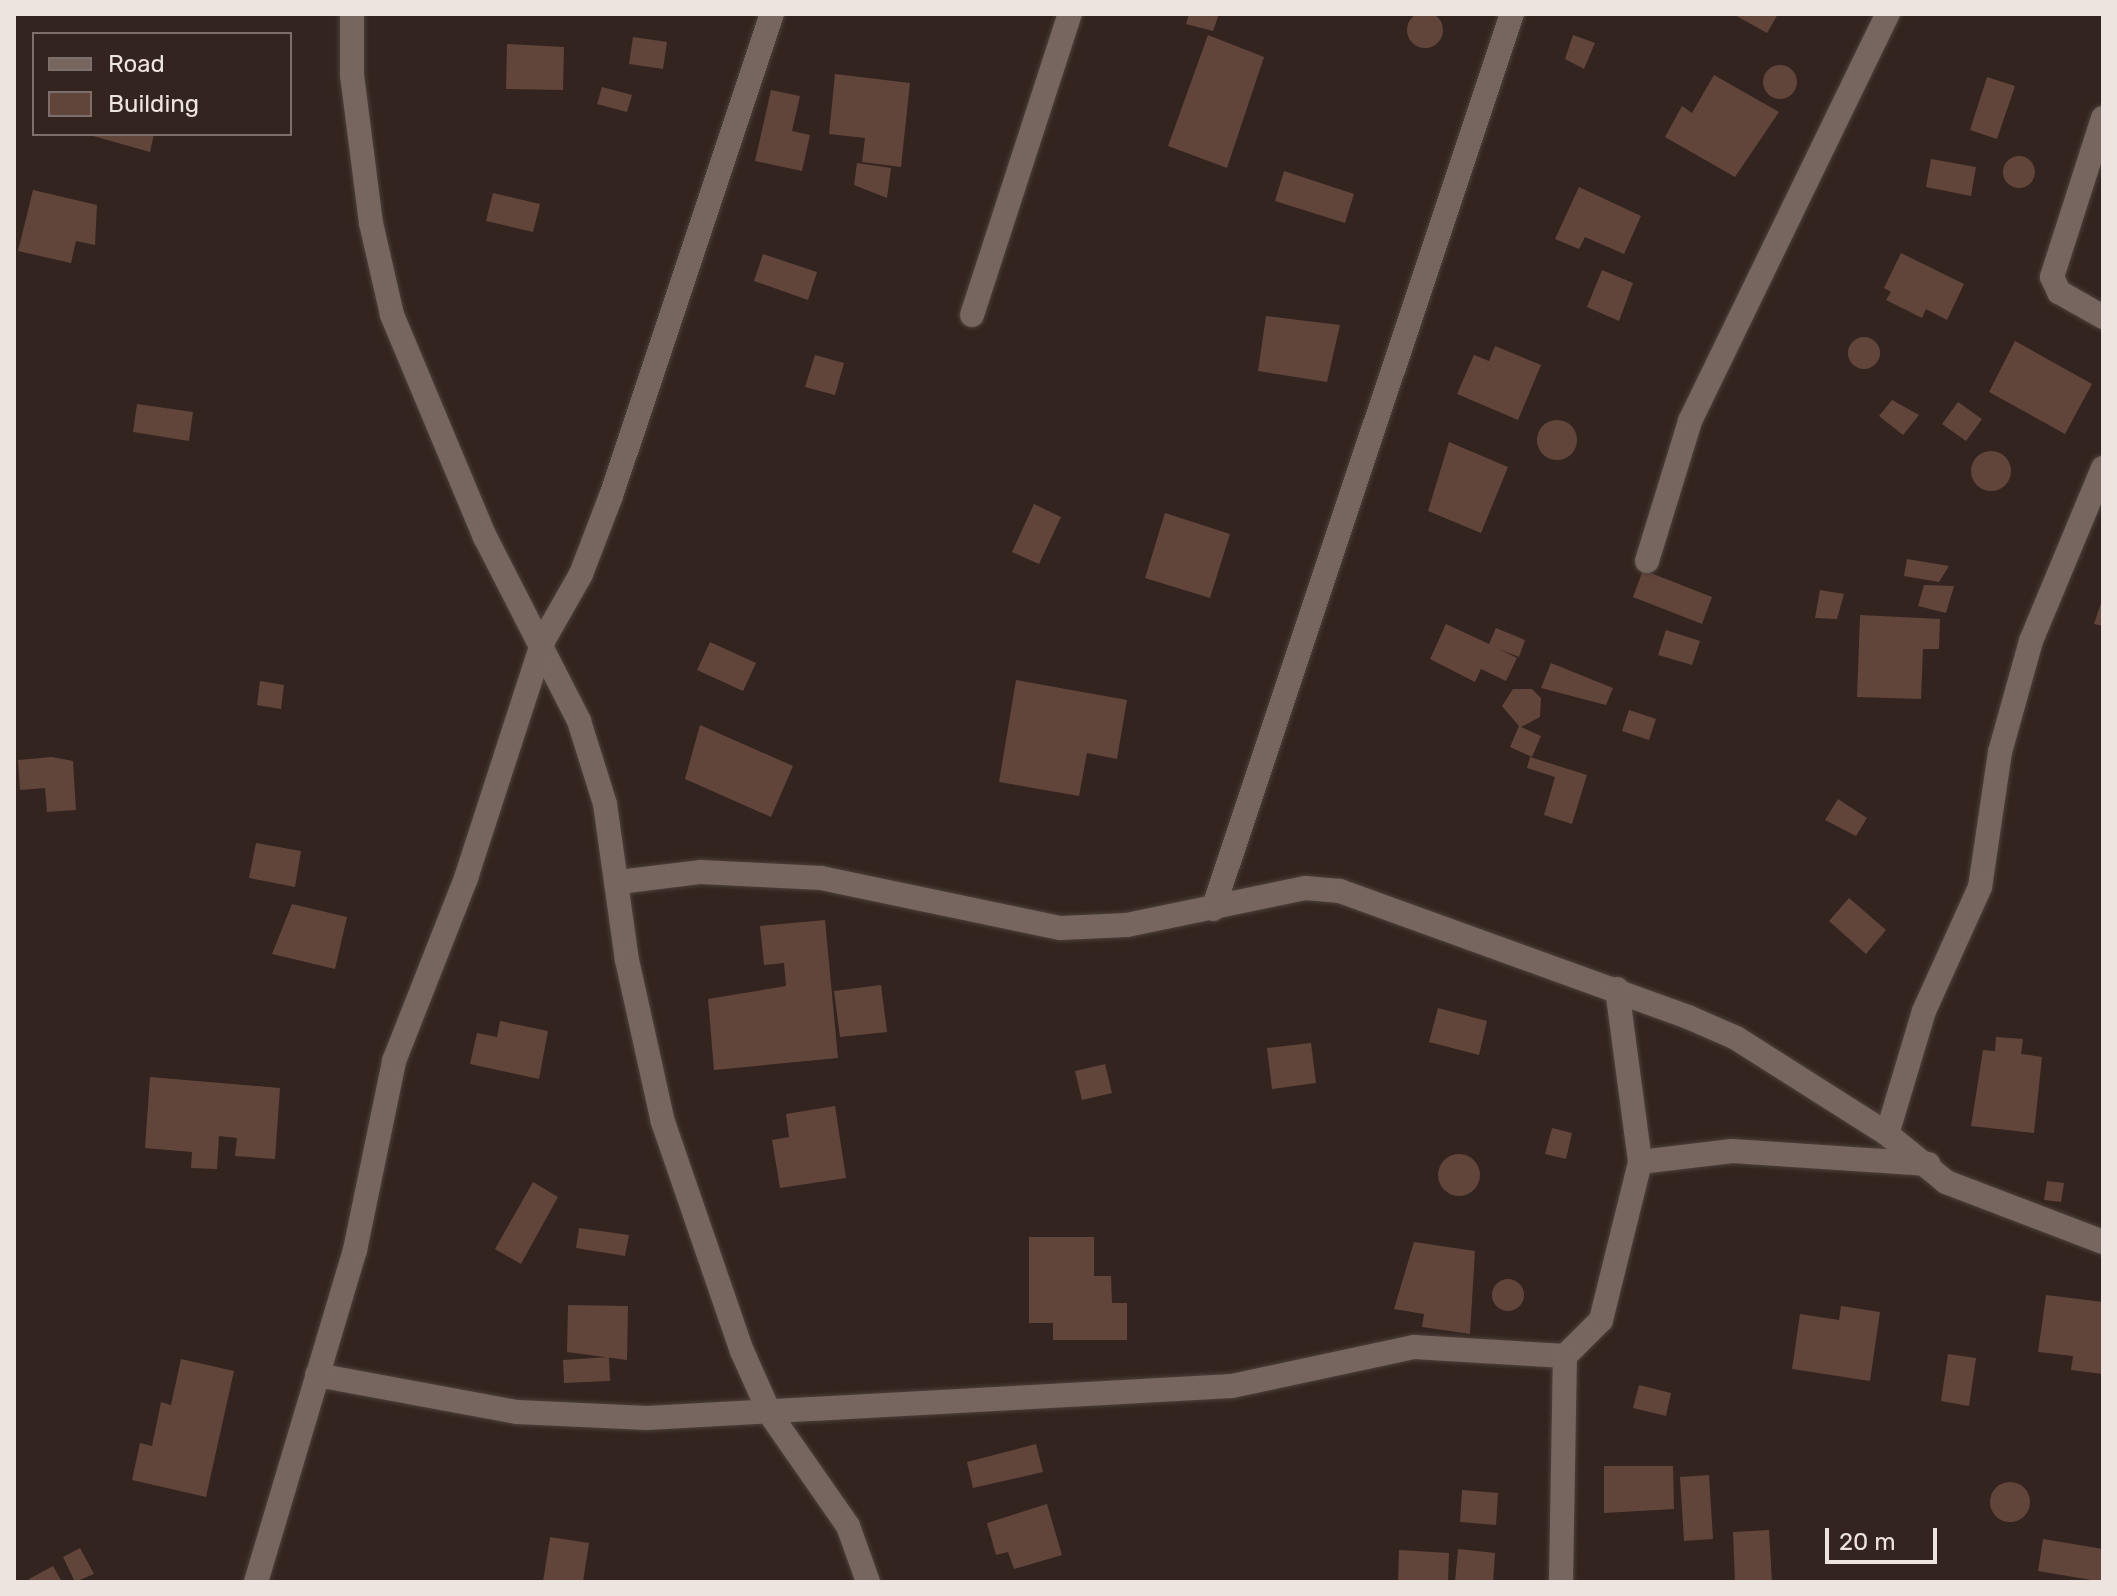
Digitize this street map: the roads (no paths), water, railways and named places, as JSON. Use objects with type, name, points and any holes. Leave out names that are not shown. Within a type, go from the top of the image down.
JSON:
[{"type":"street","points":[[352,14],[371,223],[392,315],[485,537],[543,641],[583,734],[619,882],[627,960],[663,1122],[770,1414],[848,1526],[868,1582]]},
{"type":"street","points":[[256,1582],[355,1250],[394,1061],[466,878],[543,641],[581,574],[611,496],[772,14]]},
{"type":"street","points":[[972,315],[1070,14]]},
{"type":"street","points":[[1213,909],[1512,14]]},
{"type":"street","points":[[1647,561],[1690,421],[1888,14]]},
{"type":"street","points":[[2103,118],[2052,277],[2059,292],[2103,317]]},
{"type":"street","points":[[1887,1134],[1924,1011],[1980,887],[2000,752],[2031,641],[2103,468]]},
{"type":"street","points":[[619,882],[701,872],[821,878],[1060,928],[1213,909],[1271,893],[1340,891],[1617,989],[1736,1038],[1887,1134],[1929,1164],[1946,1182],[2103,1242]]},
{"type":"street","points":[[1561,1582],[1565,1356],[1601,1320],[1640,1162],[1617,989]]},
{"type":"street","points":[[1640,1162],[1732,1151],[1929,1164]]},
{"type":"street","points":[[317,1375],[517,1412],[770,1414],[1232,1386],[1414,1347],[1565,1356]]}]
